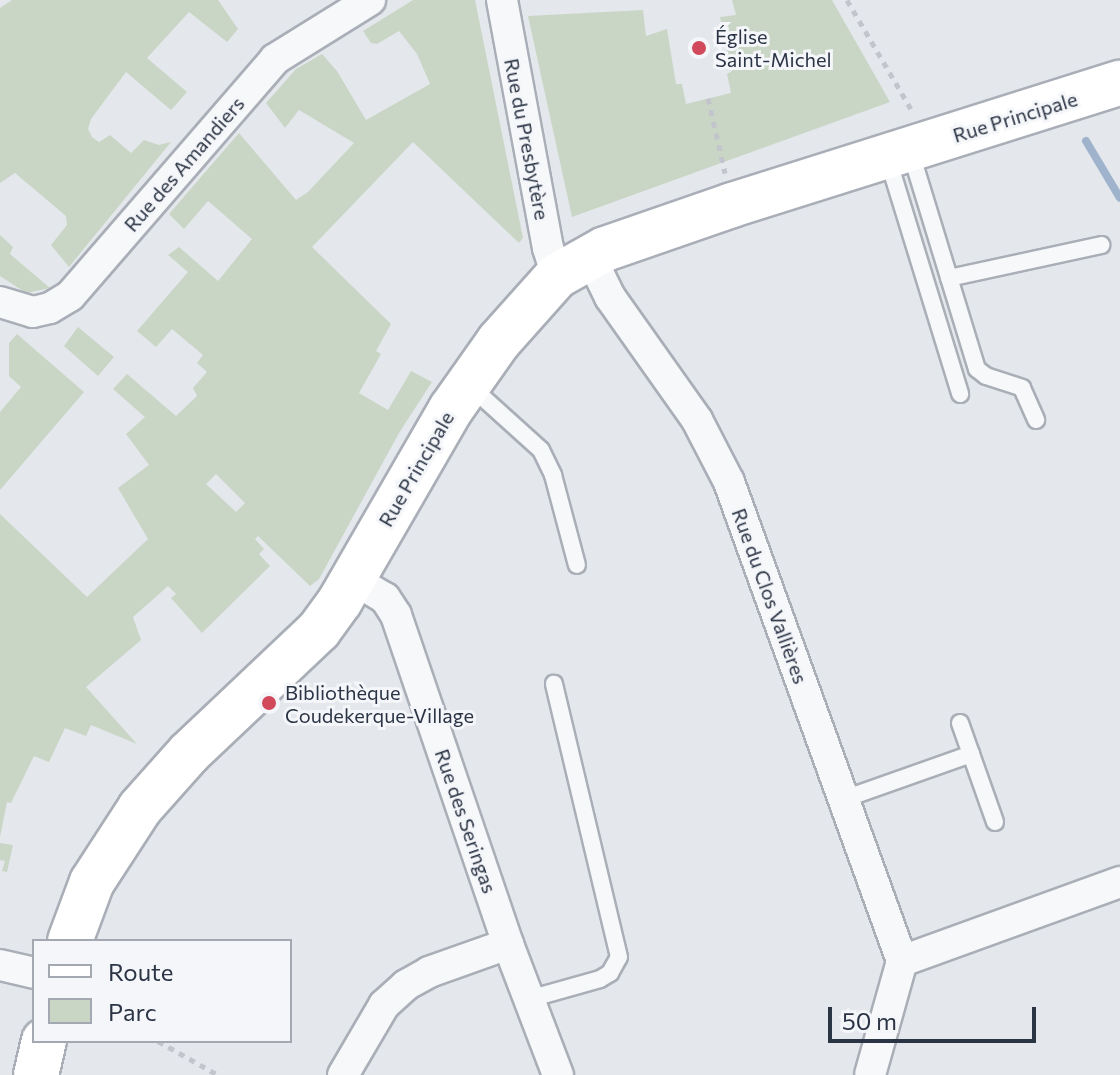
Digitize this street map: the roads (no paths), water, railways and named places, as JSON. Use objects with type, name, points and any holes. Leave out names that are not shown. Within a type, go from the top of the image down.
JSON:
[{"type":"street","name":"Rue des Amandiers","points":[[0,302],[33,312],[50,308],[70,296],[275,59],[370,0]]},
{"type":"street","name":"Rue du Presbytère","points":[[502,0],[548,248],[574,266]]},
{"type":"street","name":"Rue Principale","points":[[71,939],[92,882],[140,808],[189,753],[319,630],[353,579],[422,454],[467,384],[515,322],[574,266],[732,205],[1120,83]]},
{"type":"street","name":"Rue du Clos Vallières","points":[[574,266],[610,297],[684,400],[719,462],[902,961]]},
{"type":"street","name":"Rue des Seringas","points":[[353,579],[385,598],[396,615],[508,944],[558,1075]]},
{"type":"street","points":[[870,1075],[902,961],[1120,882]]},
{"type":"street","points":[[343,1075],[384,1005],[406,985],[429,972],[508,944]]},
{"type":"street","points":[[0,965],[32,973]]},
{"type":"street","points":[[36,1075],[44,1043]]},
{"type":"lane","points":[[908,149],[977,369],[986,376],[1022,388],[1036,420]]},
{"type":"lane","points":[[908,149],[960,394]]},
{"type":"lane","points":[[949,278],[1101,245]]},
{"type":"lane","points":[[467,384],[541,450],[553,475],[577,565]]},
{"type":"lane","points":[[529,999],[600,979],[610,973],[619,957],[554,684]]},
{"type":"lane","points":[[960,723],[995,822]]},
{"type":"lane","points":[[844,799],[971,754]]},
{"type":"waterway","points":[[1086,141],[1120,198]]},
{"type":"place","name":"Église Saint-Michel","points":[[699,48]]},
{"type":"place","name":"Bibliothèque Coudekerque-Village","points":[[269,703]]}]
